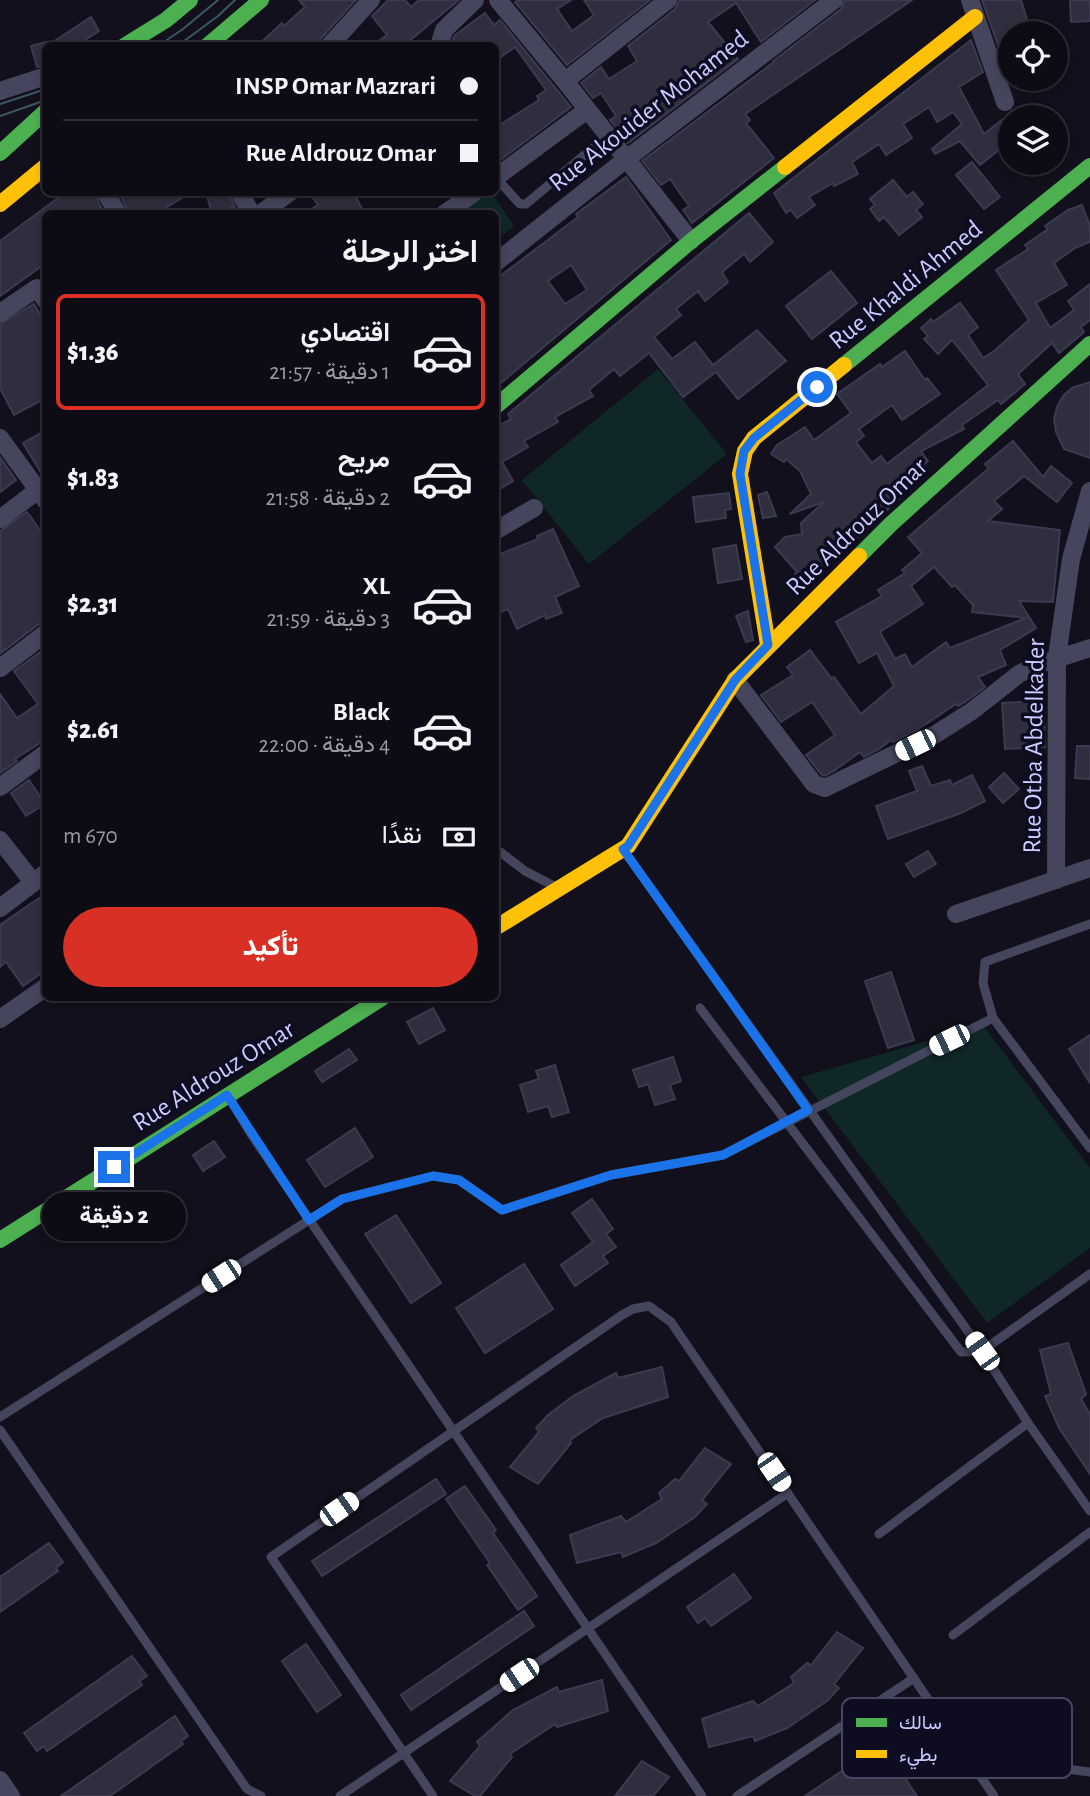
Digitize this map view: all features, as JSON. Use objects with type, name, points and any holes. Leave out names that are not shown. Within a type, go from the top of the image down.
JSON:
[{"type":"street","points":[[130,42],[166,20],[190,0]]},
{"type":"street","points":[[212,42],[261,0]]},
{"type":"street","points":[[333,42],[371,0]]},
{"type":"street","points":[[440,42],[444,30],[475,0]]},
{"type":"street","points":[[498,0],[691,241]]},
{"type":"street","points":[[565,81],[668,0]]},
{"type":"street","name":"Rue Akouider Mohamed","points":[[499,260],[834,0]]},
{"type":"street","points":[[499,404],[691,241],[973,9],[1005,102]]},
{"type":"street","points":[[0,91],[42,76]]},
{"type":"street","points":[[499,175],[587,110]]},
{"type":"street","points":[[0,153],[42,114]]},
{"type":"street","points":[[0,137],[42,122]]},
{"type":"street","name":"Rue Khaldi Ahmed","points":[[768,645],[740,474],[744,451],[754,438],[1090,166]]},
{"type":"street","points":[[0,204],[42,169]]},
{"type":"street","points":[[265,210],[285,196]]},
{"type":"street","points":[[450,210],[469,196]]},
{"type":"street","points":[[0,313],[41,294]]},
{"type":"street","name":"Rue Aldrouz Omar","points":[[499,926],[628,846],[735,680],[891,524],[1090,344]]},
{"type":"street","points":[[0,438],[42,496],[0,519]]},
{"type":"street","name":"Rue Otba Abdelkader","points":[[1056,880],[1057,657],[1071,559],[1090,491]]},
{"type":"street","points":[[499,529],[534,508]]},
{"type":"street","points":[[0,668],[42,636]]},
{"type":"street","points":[[735,680],[814,784],[825,788],[936,734],[972,711],[1020,674],[1057,657],[1090,648]]},
{"type":"street","points":[[0,787],[42,756]]},
{"type":"street","points":[[0,840],[39,878],[0,908]]},
{"type":"street","points":[[956,914],[1090,869]]},
{"type":"street","points":[[0,1019],[42,990]]},
{"type":"street","name":"Rue Aldrouz Omar","points":[[0,1240],[378,1001]]},
{"type":"street","points":[[0,1780],[11,1796]]},
{"type":"lane","points":[[499,182],[520,204],[526,204],[607,136]]},
{"type":"lane","points":[[623,849],[982,1351],[1028,1423],[1090,1511]]},
{"type":"lane","points":[[499,851],[525,871],[559,889]]},
{"type":"lane","points":[[1090,924],[985,962],[983,983],[993,1018],[1090,1148]]},
{"type":"lane","points":[[701,1008],[961,1352],[982,1351],[1090,1274]]},
{"type":"lane","points":[[0,1417],[342,1199],[433,1176],[459,1180],[502,1210],[611,1175],[723,1155],[993,1018]]},
{"type":"lane","points":[[227,1095],[309,1220],[702,1796]]},
{"type":"lane","points":[[433,1796],[271,1557],[633,1309],[649,1306],[661,1312],[671,1322],[928,1698]]},
{"type":"lane","points":[[879,1534],[1028,1423]]},
{"type":"lane","points":[[0,1430],[247,1788],[261,1796]]},
{"type":"lane","points":[[340,1796],[788,1493]]},
{"type":"lane","points":[[953,1635],[1090,1532]]},
{"type":"lane","points":[[884,1698],[914,1678]]},
{"type":"lane","points":[[737,1796],[842,1726]]},
{"type":"lane","points":[[1072,1770],[1090,1772]]},
{"type":"lane","points":[[982,1778],[994,1796]]},
{"type":"green space","points":[[479,196],[494,196],[514,226],[499,238],[499,210],[461,210]]},
{"type":"green space","points":[[658,369],[727,454],[589,564],[522,480]]},
{"type":"green space","points":[[983,1025],[1090,1168],[1090,1248],[987,1323],[801,1077]]},
{"type":"building","points":[[299,0],[356,0],[318,42],[261,42],[282,23],[284,26],[305,7]]},
{"type":"building","points":[[388,0],[405,0],[411,7],[419,0],[459,0],[408,42],[377,42],[387,35],[372,16]]},
{"type":"building","points":[[571,0],[557,9],[572,31],[594,15],[584,0],[650,0],[567,65],[515,2]]},
{"type":"building","points":[[679,0],[815,0],[761,42],[736,3],[708,22],[738,59],[628,143],[610,120],[616,116],[601,93],[593,98],[581,83],[601,67],[609,79],[637,61],[628,46],[675,9]]},
{"type":"building","points":[[845,0],[912,0],[745,114],[750,120],[746,123],[774,158],[692,223],[683,210],[689,206],[670,179],[661,185],[642,161],[841,9]]},
{"type":"building","points":[[982,0],[1021,0],[1027,21],[998,21],[998,45]]},
{"type":"building","points":[[1070,0],[1090,0],[1090,21],[1071,22]]},
{"type":"building","points":[[485,13],[494,25],[500,20],[571,107],[499,161],[499,125],[539,100],[537,96],[546,90],[515,47],[499,58],[499,42],[455,42],[454,36]]},
{"type":"building","points":[[91,17],[99,31],[82,42],[53,42]]},
{"type":"building","points":[[971,40],[983,72],[959,87],[984,134],[998,123],[998,151],[980,165],[960,141],[935,154],[932,149],[962,124],[953,112],[937,122],[929,107],[903,124],[912,138],[886,155],[879,144],[852,162],[858,174],[834,186],[833,183],[809,197],[815,205],[797,218],[791,210],[786,213],[774,193]]},
{"type":"building","points":[[42,43],[42,66],[37,67],[31,46]]},
{"type":"building","points":[[972,162],[1000,197],[984,209],[956,175]]},
{"type":"building","points":[[626,177],[671,240],[499,385],[499,277],[578,217],[576,214]],"holes":[[[571,265],[587,290],[565,304],[548,281]]]},
{"type":"building","points":[[893,180],[907,197],[913,192],[923,204],[916,210],[922,217],[899,235],[884,217],[879,221],[870,209],[875,205],[870,199]]},
{"type":"building","points":[[61,196],[96,196],[102,210],[42,210],[42,266],[0,296],[0,241]]},
{"type":"building","points":[[121,196],[185,196],[167,207],[169,210],[127,210]]},
{"type":"building","points":[[207,196],[230,196],[235,207],[225,210],[211,210]]},
{"type":"building","points":[[312,196],[355,196],[363,210],[310,210],[318,205]]},
{"type":"building","points":[[1082,205],[1090,226],[1090,242],[1075,248],[1054,263],[1067,285],[1036,303],[1050,328],[1074,310],[1068,301],[1090,284],[1090,320],[1081,327],[1084,332],[1059,353],[1052,343],[1018,374],[1025,384],[1012,395],[1001,404],[998,400],[962,425],[964,429],[921,451],[928,461],[895,487],[903,495],[801,587],[792,577],[797,572],[775,547],[785,537],[802,534],[801,523],[824,502],[790,514],[811,494],[800,471],[786,459],[784,462],[771,454],[777,445],[805,427],[814,440],[851,413],[837,394],[880,364],[882,367],[905,351],[925,380],[927,378],[940,394],[902,420],[892,405],[859,429],[864,436],[856,442],[872,463],[881,456],[887,464],[988,385],[952,340],[938,354],[924,339],[928,336],[921,328],[931,319],[933,322],[960,303],[978,327],[968,335],[983,358],[994,351],[1029,320],[996,270],[1028,249],[1025,245],[1048,229],[1045,226],[1068,210]]},
{"type":"building","points":[[749,213],[773,242],[750,262],[744,254],[722,272],[728,282],[705,301],[698,291],[676,309],[681,315],[654,337],[672,359],[695,342],[713,365],[757,330],[786,361],[738,399],[716,372],[683,397],[649,353],[620,376],[614,369],[589,390],[593,396],[555,417],[558,422],[524,441],[528,447],[502,462],[513,481],[499,490],[499,426],[511,419],[508,414]]},
{"type":"building","points":[[831,271],[857,303],[812,339],[786,306]]},
{"type":"building","points":[[34,304],[42,318],[42,400],[14,415],[0,388],[0,324]]},
{"type":"building","points":[[1090,382],[1090,458],[1064,449],[1056,432],[1054,419],[1063,396],[1072,388]]},
{"type":"building","points":[[42,432],[42,474],[23,443]]},
{"type":"building","points":[[1013,441],[1043,477],[1051,466],[1072,483],[1057,502],[1024,476],[994,501],[1002,509],[988,521],[1060,530],[1053,602],[1019,601],[1036,628],[1000,650],[1006,665],[978,677],[985,687],[917,730],[893,742],[891,740],[864,757],[860,752],[824,776],[806,755],[835,735],[812,702],[781,722],[761,695],[793,675],[787,667],[810,650],[861,714],[894,686],[877,653],[859,663],[836,622],[882,596],[878,590],[905,573],[902,570],[922,553],[908,537],[989,468],[985,464]],"holes":[[[934,567],[952,587],[955,585],[973,605],[972,612],[1026,618],[950,648],[946,642],[912,667],[905,654],[895,659],[880,632],[923,604],[911,586]]]},
{"type":"building","points":[[0,457],[16,480],[0,492]]},
{"type":"building","points":[[767,492],[776,516],[763,518],[758,495]]},
{"type":"building","points":[[729,493],[731,509],[725,510],[726,518],[696,522],[693,497]]},
{"type":"building","points":[[27,512],[42,533],[42,623],[1,653],[0,531]]},
{"type":"building","points":[[553,529],[579,586],[555,597],[562,613],[546,619],[545,615],[517,629],[508,609],[499,612],[499,554],[538,539],[537,536]]},
{"type":"building","points":[[736,545],[742,579],[718,583],[713,549]]},
{"type":"building","points":[[748,611],[753,640],[746,642],[736,616]]},
{"type":"building","points":[[42,651],[42,742],[15,759],[17,761],[0,773],[0,694],[17,718],[38,704],[14,671]]},
{"type":"building","points":[[1044,701],[1045,747],[1005,749],[1002,703]]},
{"type":"building","points":[[1077,746],[1090,746],[1090,779],[1075,778]]},
{"type":"building","points":[[922,766],[931,786],[950,780],[952,785],[972,775],[985,801],[961,813],[888,839],[876,806],[917,791],[909,771]]},
{"type":"building","points":[[1004,773],[1019,789],[1003,803],[989,787]]},
{"type":"building","points":[[29,780],[42,800],[42,806],[26,816],[11,793]]},
{"type":"building","points":[[928,851],[936,864],[914,877],[906,864]]},
{"type":"building","points":[[39,898],[42,902],[42,973],[23,986],[6,962],[0,967],[0,925]]},
{"type":"building","points":[[891,972],[914,1040],[888,1048],[865,981]]},
{"type":"building","points":[[433,1008],[445,1030],[419,1044],[407,1022]]},
{"type":"building","points":[[1090,1035],[1090,1083],[1069,1049]]},
{"type":"building","points":[[349,1049],[357,1060],[322,1082],[315,1071]]},
{"type":"building","points":[[673,1057],[681,1081],[670,1085],[675,1099],[655,1105],[648,1084],[639,1087],[633,1070]]},
{"type":"building","points":[[555,1065],[569,1112],[552,1117],[548,1106],[528,1112],[520,1085],[539,1079],[536,1071]]},
{"type":"building","points":[[355,1128],[373,1157],[325,1187],[307,1160]]},
{"type":"building","points":[[214,1141],[225,1157],[203,1171],[193,1155]]},
{"type":"building","points":[[592,1199],[613,1229],[606,1234],[616,1247],[603,1256],[608,1263],[575,1286],[561,1265],[593,1242],[572,1213]]},
{"type":"building","points":[[396,1215],[441,1283],[411,1303],[365,1234]]},
{"type":"building","points":[[524,1264],[553,1309],[485,1353],[456,1308]]},
{"type":"building","points":[[1068,1343],[1086,1394],[1081,1399],[1090,1414],[1090,1474],[1059,1428],[1045,1396],[1051,1394],[1040,1350]]},
{"type":"building","points":[[662,1367],[668,1397],[603,1418],[570,1440],[571,1443],[538,1484],[510,1467],[539,1432],[536,1428],[573,1396],[616,1373],[618,1378]]},
{"type":"building","points":[[705,1448],[731,1464],[702,1500],[707,1504],[695,1517],[656,1543],[623,1557],[621,1552],[577,1563],[570,1535],[621,1516],[626,1522],[662,1499],[659,1493],[675,1479],[679,1481]]},
{"type":"building","points":[[436,1479],[446,1494],[322,1576],[312,1561]]},
{"type":"building","points":[[465,1486],[496,1530],[493,1533],[537,1596],[518,1610],[446,1499]]},
{"type":"building","points":[[49,1543],[63,1562],[56,1568],[58,1571],[0,1612],[0,1577]]},
{"type":"building","points":[[734,1574],[751,1598],[711,1626],[705,1618],[698,1623],[687,1607]]},
{"type":"building","points":[[524,1611],[534,1626],[411,1710],[401,1695]]},
{"type":"building","points":[[837,1632],[863,1648],[834,1684],[839,1688],[827,1701],[787,1728],[755,1741],[753,1736],[709,1747],[702,1719],[753,1701],[758,1706],[794,1683],[791,1677],[807,1663],[811,1665]]},
{"type":"building","points":[[306,1644],[341,1695],[317,1712],[282,1661]]},
{"type":"building","points":[[132,1656],[147,1676],[139,1681],[142,1685],[47,1751],[44,1746],[37,1751],[24,1733]]},
{"type":"building","points":[[602,1680],[608,1711],[557,1727],[555,1724],[510,1754],[512,1757],[480,1796],[475,1796],[450,1781],[480,1746],[477,1742],[513,1710],[557,1687],[559,1692]]},
{"type":"building","points":[[175,1716],[188,1736],[181,1741],[183,1744],[110,1796],[61,1796]]},
{"type":"building","points":[[642,1761],[669,1777],[653,1796],[615,1796]]},
{"type":"building","points":[[842,1771],[842,1778],[905,1778],[917,1796],[805,1796]]},
{"type":"tram line","points":[[164,42],[218,0]]},
{"type":"tram line","points":[[183,42],[235,0]]},
{"type":"tram line","points":[[0,104],[42,90]]},
{"type":"tram line","points":[[0,116],[42,101]]},
{"type":"traffic: fast","points":[[130,42],[166,20],[190,0]]},
{"type":"traffic: fast","points":[[212,42],[261,0]]},
{"type":"traffic: fast","points":[[0,153],[42,115]]},
{"type":"traffic: fast","points":[[844,365],[1090,166]]},
{"type":"traffic: fast","points":[[499,404],[691,241],[785,167]]},
{"type":"traffic: fast","points":[[859,556],[1090,344]]},
{"type":"traffic: fast","points":[[0,1240],[377,1001]]},
{"type":"traffic: slow","points":[[785,167],[975,17]]},
{"type":"traffic: slow","points":[[0,204],[42,169]]},
{"type":"traffic: slow","points":[[768,645],[740,474],[745,451],[754,438],[844,365]]},
{"type":"traffic: slow","points":[[499,926],[628,846],[735,680],[859,556]]},
{"type":"route","points":[[114,1167],[227,1095],[309,1220],[342,1199],[433,1176],[459,1180],[502,1210],[611,1175],[723,1155],[808,1110],[623,849],[628,846],[735,680],[768,645],[740,474],[744,451],[754,438],[817,387]]}]
